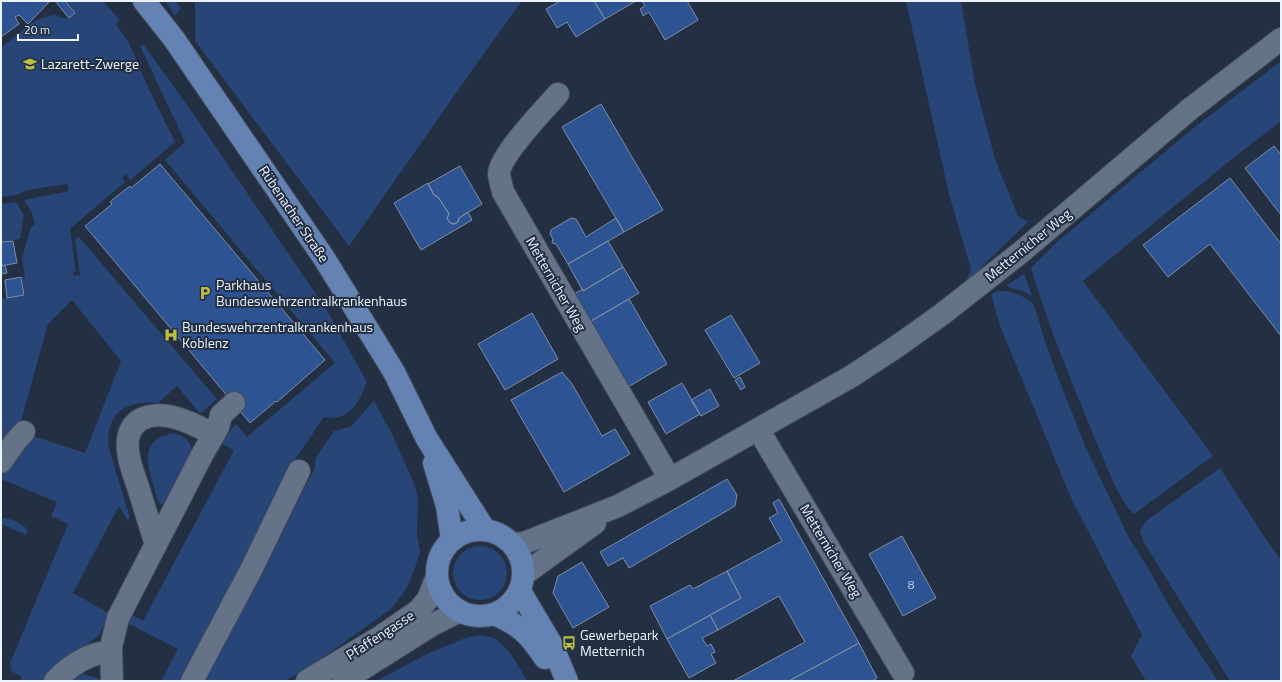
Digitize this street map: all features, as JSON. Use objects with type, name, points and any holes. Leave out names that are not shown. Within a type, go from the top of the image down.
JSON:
[{"type":"main road","name":"Rübenacher Straße","points":[[144,1],[174,38],[324,258],[394,372],[427,439],[485,530]]},
{"type":"main road","name":"Rübenacher Straße","points":[[427,439],[447,506],[452,540]]},
{"type":"main road","points":[[522,583],[509,605],[505,608],[494,614],[483,616],[471,615],[460,611],[449,602],[441,590],[437,576],[440,554],[452,540],[473,530],[495,532],[513,544],[519,553],[522,564],[522,583],[552,645],[565,681]]},
{"type":"main road","points":[[494,614],[510,621],[523,630],[534,641],[545,659],[565,681]]},
{"type":"street","name":"Metternicher Weg","points":[[513,544],[524,543],[618,506],[670,479],[852,376],[941,315],[1020,253],[1190,109],[1281,39]]},
{"type":"street","name":"Metternicher Weg","points":[[558,94],[507,155],[499,173],[503,192],[670,479]]},
{"type":"street","points":[[112,681],[111,652],[114,630],[118,618],[215,430],[230,423],[238,408]]},
{"type":"street","points":[[156,545],[130,461],[128,440],[133,425],[137,421],[146,417],[165,415],[215,430]]},
{"type":"street","name":"Metternicher Weg","points":[[758,429],[902,673]]},
{"type":"street","points":[[1,462],[24,432]]},
{"type":"street","points":[[192,681],[251,570],[299,471]]},
{"type":"street","name":"Metternicher Weg","points":[[522,583],[618,506]]},
{"type":"street","name":"Pfaffengasse","points":[[308,681],[380,637],[419,610],[428,599],[437,576]]},
{"type":"street","name":"Pfaffengasse","points":[[343,681],[432,625],[460,611]]},
{"type":"street","points":[[55,681],[75,664],[86,658],[105,652],[111,652]]},
{"type":"shaded area","points":[[65,1],[103,1],[120,20],[116,24],[129,43],[146,83],[175,142],[130,180],[126,174],[122,178],[125,182],[70,229],[76,271],[73,272],[73,276],[80,275],[75,240],[79,237],[217,399],[200,414],[177,386],[158,403],[136,404],[127,407],[120,411],[114,418],[110,426],[109,448],[130,518],[128,521],[119,506],[73,593],[110,614],[99,635],[45,681],[20,681],[22,677],[11,671],[10,663],[68,524],[51,516],[57,502],[1,479],[9,460],[30,435],[85,453],[121,361],[72,300],[48,324],[19,428],[1,449],[1,299],[25,295],[22,277],[25,277],[22,258],[31,227],[35,225],[32,213],[24,200],[69,191],[67,184],[28,190],[17,195],[1,197],[1,48],[29,25],[41,18],[54,15],[67,19],[75,13]]},
{"type":"shaded area","points":[[165,1],[175,1],[181,8],[175,16]]},
{"type":"shaded area","points":[[195,1],[522,1],[349,246],[195,41]]},
{"type":"shaded area","points":[[906,1],[961,1],[975,84],[995,159],[1018,216],[1028,222],[966,282],[971,269],[949,194]]},
{"type":"shaded area","points":[[143,44],[190,109],[326,309],[367,382],[361,397],[352,409],[341,416],[333,418],[324,417],[290,467],[183,681],[161,681],[178,649],[125,622],[130,614],[143,621],[234,450],[220,443],[223,438],[236,424],[247,437],[335,363],[165,160],[185,142],[140,46]]},
{"type":"shaded area","points":[[1281,61],[1281,121],[1232,159],[1083,281],[1213,456],[1134,514],[1123,501],[1107,468],[1069,376],[1031,268],[1056,243],[1196,126]]},
{"type":"shaded area","points":[[16,202],[24,215],[20,239],[1,242],[1,204]]},
{"type":"shaded area","points":[[1024,274],[1032,295],[1030,296],[1023,291],[1008,287],[1007,285]]},
{"type":"shaded area","points":[[998,291],[1008,291],[1020,295],[1032,302],[1054,367],[1086,448],[1129,538],[1147,566],[1172,611],[1218,681],[1146,681],[1131,656],[1142,635],[1071,498],[1000,326],[991,294]]},
{"type":"shaded area","points":[[374,401],[393,436],[416,488],[418,501],[417,535],[420,552],[414,571],[405,591],[391,609],[318,661],[285,681],[201,681],[315,468],[315,459],[334,431],[350,427]]},
{"type":"shaded area","points":[[174,433],[186,439],[192,450],[166,501],[161,504],[158,501],[149,470],[149,450],[153,442],[161,437]]},
{"type":"shaded area","points":[[1220,468],[1281,560],[1281,681],[1230,681],[1143,541],[1140,531],[1146,521]]},
{"type":"shaded area","points":[[3,518],[12,520],[22,525],[27,529],[26,535],[1,524],[1,520]]},
{"type":"shaded area","points":[[480,546],[490,548],[499,554],[505,563],[507,573],[505,583],[499,592],[490,598],[480,600],[470,598],[461,592],[455,583],[453,573],[455,563],[461,554],[470,548]]},
{"type":"shaded area","points":[[481,635],[493,638],[503,645],[513,657],[527,681],[376,681],[429,653],[468,637]]},
{"type":"shaded area","points":[[80,672],[101,680],[101,681],[64,681]]},
{"type":"building","points":[[1,1],[49,2],[28,24],[19,15],[15,17],[19,24],[1,37]]},
{"type":"building","points":[[55,1],[65,1],[75,13],[69,18]]},
{"type":"building","points":[[560,1],[594,1],[605,19],[576,37],[567,22],[557,28],[546,9]]},
{"type":"building","points":[[594,1],[636,1],[605,19]]},
{"type":"building","points":[[642,1],[687,1],[698,20],[665,40],[649,12],[643,16],[640,9],[645,6]]},
{"type":"building","points":[[601,104],[663,210],[624,232],[562,127]]},
{"type":"building","points":[[1274,146],[1281,155],[1281,215],[1245,168]]},
{"type":"building","name":"Parkhaus Bundeswehrzentralkrankenhaus","points":[[160,164],[325,360],[277,402],[276,401],[250,423],[85,226],[112,204],[110,202],[116,197],[130,186],[131,188]]},
{"type":"building","points":[[460,166],[482,204],[459,218],[458,222],[454,224],[450,223],[447,218],[449,214],[438,197],[434,195],[428,184]]},
{"type":"building","points":[[1230,178],[1281,244],[1281,336],[1210,244],[1168,277],[1143,245]]},
{"type":"building","points":[[428,183],[434,195],[438,197],[449,214],[447,218],[450,223],[454,224],[458,222],[459,218],[468,212],[472,220],[421,250],[394,203]]},
{"type":"building","points":[[571,218],[576,219],[586,237],[616,218],[624,232],[568,264],[556,244],[552,243],[553,239],[550,234],[551,230]]},
{"type":"building","points":[[13,241],[17,263],[1,266],[1,242]]},
{"type":"building","points":[[608,241],[623,267],[583,291],[568,264]]},
{"type":"building","points":[[5,265],[7,273],[1,274],[1,266]]},
{"type":"building","points":[[623,267],[639,293],[591,321],[574,294],[583,289],[583,291]]},
{"type":"building","points":[[21,277],[24,295],[7,298],[5,280]]},
{"type":"building","points":[[629,299],[667,364],[628,387],[591,321]]},
{"type":"building","points":[[532,313],[558,359],[505,390],[478,344]]},
{"type":"building","points":[[731,315],[760,363],[734,378],[705,330]]},
{"type":"building","points":[[562,372],[572,384],[602,436],[615,429],[630,454],[564,492],[511,400]]},
{"type":"building","points":[[740,377],[745,387],[741,390],[735,380]]},
{"type":"building","points":[[682,383],[700,414],[666,434],[648,402]]},
{"type":"building","points":[[710,389],[719,406],[701,416],[691,400]]},
{"type":"building","points":[[727,479],[737,495],[735,506],[629,568],[623,558],[608,566],[600,552]]},
{"type":"building","points":[[779,499],[859,643],[789,681],[733,681],[805,642],[779,596],[718,630],[710,615],[741,598],[727,571],[782,541],[769,518],[778,513],[773,503]]},
{"type":"building","points":[[902,536],[936,598],[903,616],[869,554]]},
{"type":"building","points":[[582,562],[609,607],[573,628],[553,593],[558,576]]},
{"type":"building","points":[[727,571],[741,598],[667,639],[650,606],[690,585],[693,589]]},
{"type":"building","points":[[710,615],[718,630],[702,638],[707,646],[711,644],[715,652],[711,654],[716,663],[689,678],[667,639]]},
{"type":"building","points":[[859,643],[877,678],[872,681],[789,681]]},
{"type":"place","name":"Lazarett-Zwerge","points":[[30,64]]},
{"type":"place","name":"Parkhaus Bundeswehrzentralkrankenhaus","points":[[205,293]]},
{"type":"place","name":"Bundeswehrzentralkrankenhaus Koblenz","points":[[171,335]]},
{"type":"place","name":"Gewerbepark Metternich","points":[[569,643]]}]
